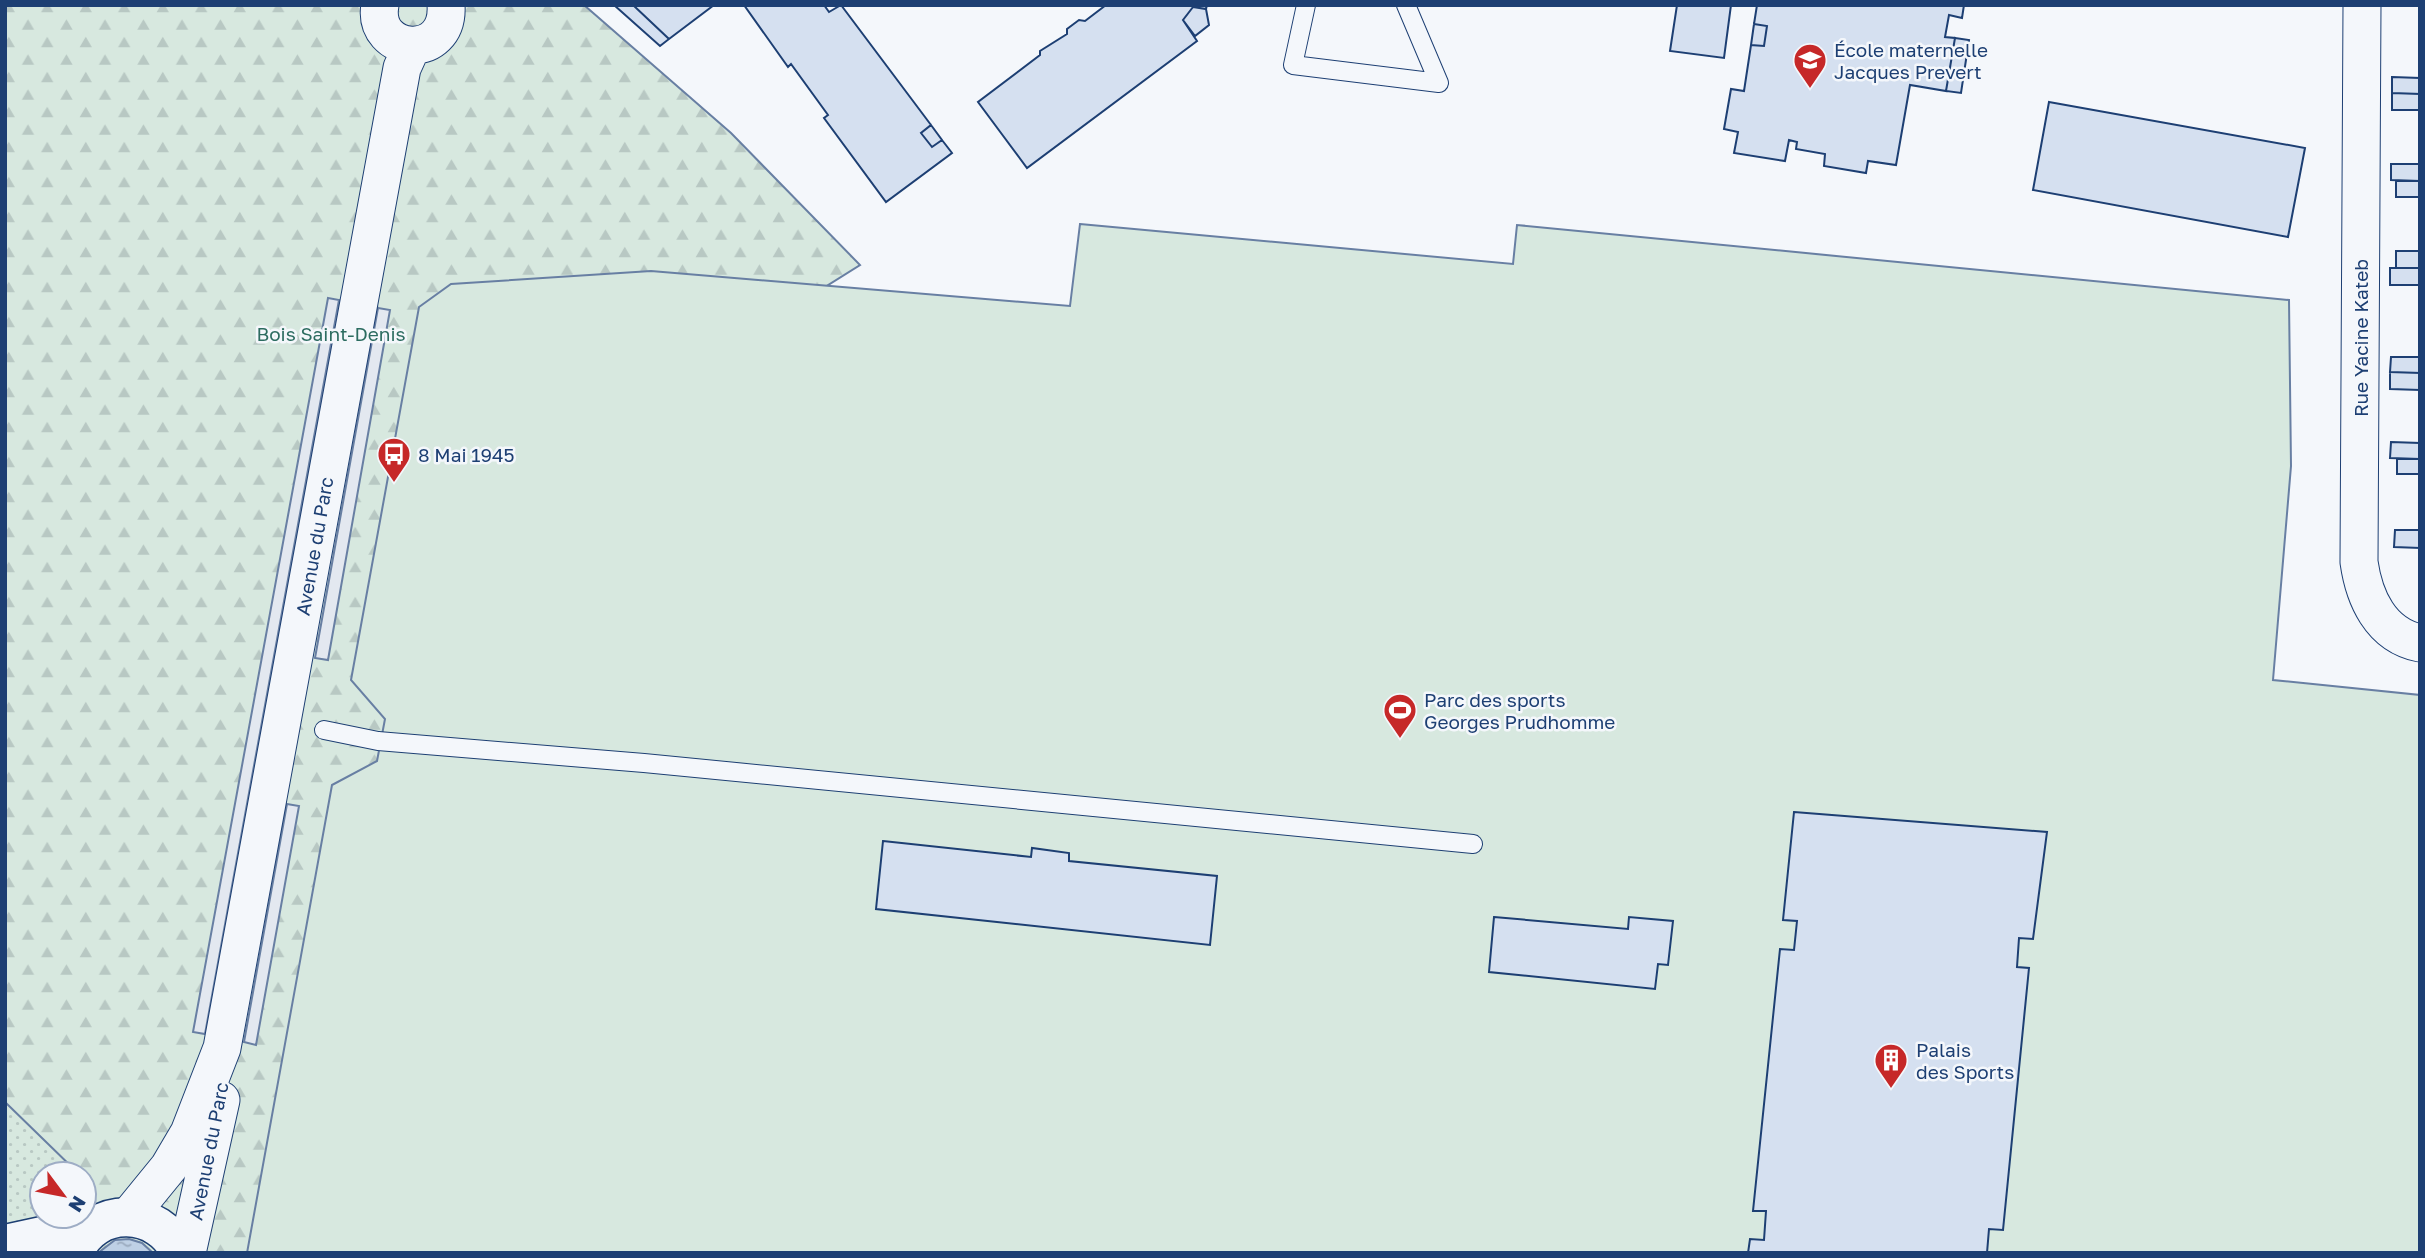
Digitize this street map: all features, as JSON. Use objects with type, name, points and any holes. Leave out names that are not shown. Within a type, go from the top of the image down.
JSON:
[{"type":"street","points":[[380,5],[380,23],[387,35],[399,44],[412,46],[435,38],[443,28],[446,5]]},
{"type":"street","name":"Rue Yacine Kateb","points":[[2362,5],[2360,562],[2363,589],[2375,613],[2391,629],[2420,643]]},
{"type":"street","name":"Avenue du Parc","points":[[100,1231],[169,1167],[189,1133],[222,1048],[402,68],[412,46]]},
{"type":"street","name":"Avenue du Parc","points":[[187,1253],[225,1085],[222,1048]]},
{"type":"street","points":[[5,1244],[160,1226],[172,1237],[180,1253]]},
{"type":"lane","points":[[1306,5],[1293,65],[1439,83],[1406,5]]},
{"type":"lane","points":[[324,730],[378,741],[657,765],[1473,844]]},
{"type":"green space","name":"Bois Saint-Denis","points":[[5,5],[584,5],[731,133],[860,265],[806,299],[456,1253],[5,1253]]},
{"type":"green space","name":"Parc des sports Georges Prudhomme","points":[[1080,224],[1513,264],[1517,225],[2289,300],[2291,466],[2273,680],[2420,695],[2420,1253],[247,1253],[332,785],[377,761],[385,719],[351,680],[419,307],[451,284],[651,271],[1070,306]]},
{"type":"green space","points":[[5,1102],[65,1160],[28,1160],[28,1224],[5,1229]]},
{"type":"shaded area","points":[[328,298],[339,300],[205,1034],[193,1032]]},
{"type":"shaded area","points":[[378,308],[390,310],[328,660],[315,658]]},
{"type":"shaded area","points":[[287,804],[299,806],[256,1045],[244,1042]]},
{"type":"water","points":[[129,1239],[142,1243],[153,1253],[98,1253],[115,1240]]},
{"type":"building","points":[[614,5],[633,5],[669,39],[660,46]]},
{"type":"building","points":[[633,5],[714,5],[669,39]]},
{"type":"building","points":[[744,5],[824,5],[829,12],[841,5],[931,125],[921,133],[932,147],[942,140],[952,153],[886,202],[824,118],[828,115],[791,64],[788,67]]},
{"type":"building","points":[[1106,5],[1207,5],[1206,9],[1193,7],[1183,20],[1197,41],[1027,168],[978,102],[1040,55],[1040,51],[1067,34],[1067,29],[1079,20],[1085,21]]},
{"type":"building","points":[[1677,5],[1731,5],[1724,58],[1670,51]]},
{"type":"building","points":[[1757,5],[1964,5],[1962,18],[1949,15],[1945,37],[1955,38],[1946,91],[1910,85],[1896,165],[1868,161],[1866,173],[1824,166],[1825,154],[1796,149],[1797,142],[1789,140],[1785,161],[1734,153],[1738,132],[1724,129],[1731,89],[1744,91],[1751,45],[1764,46],[1767,26],[1754,24]]},
{"type":"building","points":[[1193,7],[1206,9],[1209,25],[1195,36],[1183,20]]},
{"type":"building","points":[[1754,24],[1767,26],[1764,46],[1751,45]]},
{"type":"building","points":[[1955,38],[1969,40],[1961,93],[1946,91]]},
{"type":"building","points":[[2392,77],[2420,78],[2420,94],[2392,93]]},
{"type":"building","points":[[2392,93],[2420,94],[2420,110],[2392,110]]},
{"type":"building","points":[[2049,102],[2305,148],[2288,237],[2033,190]]},
{"type":"building","points":[[931,125],[942,140],[932,147],[921,133]]},
{"type":"building","points":[[2391,164],[2420,164],[2420,181],[2391,180]]},
{"type":"building","points":[[2396,181],[2420,181],[2420,197],[2396,197]]},
{"type":"building","points":[[2396,251],[2420,251],[2420,268],[2396,268]]},
{"type":"building","points":[[2390,268],[2420,268],[2420,285],[2390,285]]},
{"type":"building","points":[[2391,357],[2420,357],[2420,373],[2390,372]]},
{"type":"building","points":[[2390,372],[2420,373],[2420,390],[2390,389]]},
{"type":"building","points":[[2391,442],[2420,443],[2420,459],[2390,458]]},
{"type":"building","points":[[2397,459],[2420,459],[2420,474],[2397,474]]},
{"type":"building","points":[[2395,530],[2420,530],[2420,548],[2394,547]]},
{"type":"building","name":"Palais des Sports","points":[[1794,812],[2047,832],[2033,939],[2019,938],[2017,967],[2029,968],[2003,1230],[1989,1229],[1987,1253],[1748,1253],[1750,1239],[1764,1240],[1766,1211],[1753,1211],[1780,949],[1794,950],[1797,921],[1783,920]]},
{"type":"building","points":[[883,841],[1031,857],[1032,848],[1069,853],[1069,861],[1217,876],[1210,945],[876,909]]},
{"type":"building","points":[[1494,917],[1628,929],[1629,917],[1673,921],[1668,965],[1658,964],[1655,989],[1489,972]]},
{"type":"place","name":"École maternelle Jacques Prevert","points":[[1810,90]]},
{"type":"place","name":"8 Mai 1945","points":[[394,484]]},
{"type":"place","name":"Parc des sports Georges Prudhomme","points":[[1400,740]]},
{"type":"place","name":"Palais des Sports","points":[[1891,1090]]}]
